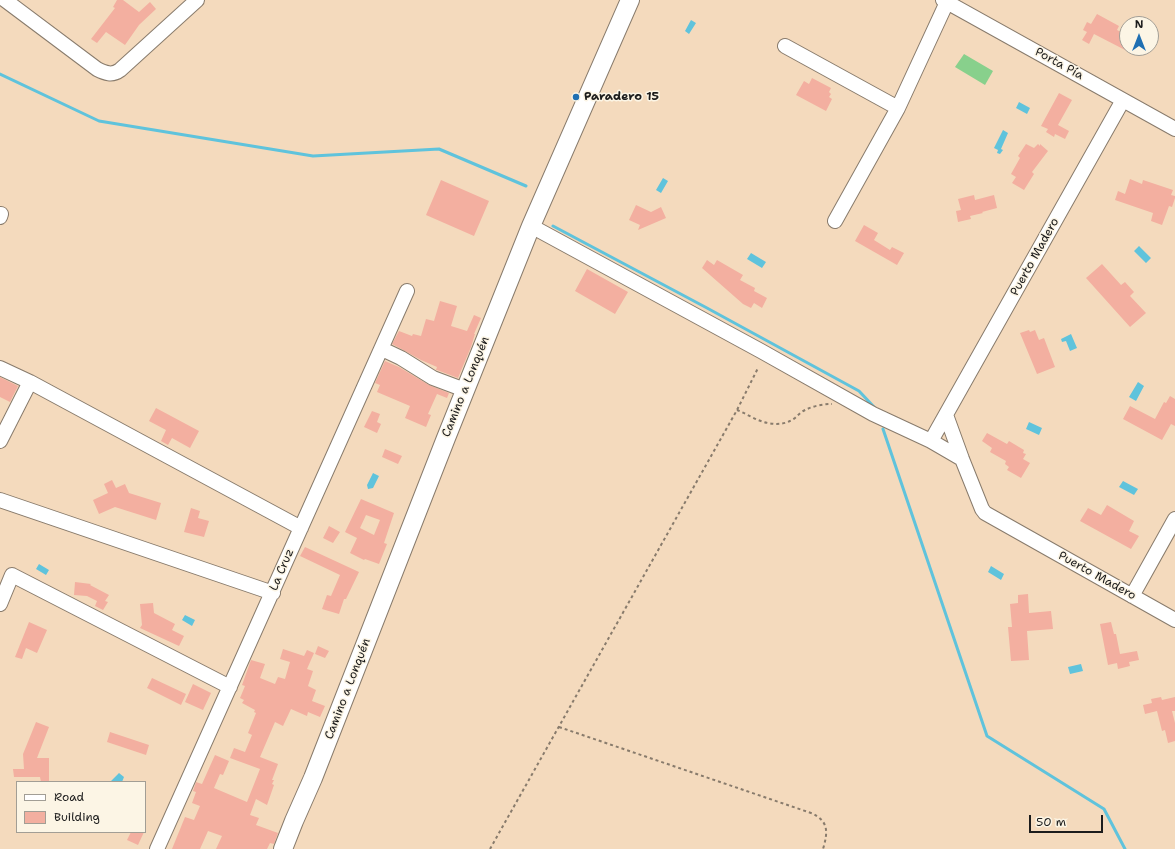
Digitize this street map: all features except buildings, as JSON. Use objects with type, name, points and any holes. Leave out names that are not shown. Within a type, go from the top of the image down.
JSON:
[{"type":"main road","name":"Camino a Lonquén","points":[[283,849],[313,778],[531,226],[630,0]]},
{"type":"main road","name":"Camino a Lonquén","points":[[295,849],[313,778]]},
{"type":"street","points":[[5,0],[97,69],[114,74],[198,0]]},
{"type":"street","points":[[835,221],[898,108],[945,1]]},
{"type":"street","name":"Porta Pía","points":[[945,1],[1175,129]]},
{"type":"street","points":[[786,46],[898,108]]},
{"type":"street","name":"Puerto Madero","points":[[931,441],[1123,100]]},
{"type":"street","points":[[531,226],[761,351],[873,414],[931,441],[962,458]]},
{"type":"street","name":"La Cruz","points":[[157,849],[407,292]]},
{"type":"street","points":[[382,349],[401,358],[433,378],[465,390]]},
{"type":"street","points":[[0,368],[30,382],[300,528]]},
{"type":"street","points":[[0,441],[30,382]]},
{"type":"street","name":"Puerto Madero","points":[[946,414],[982,509],[985,513],[1175,620]]},
{"type":"street","points":[[0,500],[273,593]]},
{"type":"street","points":[[1132,596],[1175,519]]},
{"type":"street","points":[[0,604],[12,575],[230,687]]},
{"type":"path","points":[[490,849],[737,410],[758,368]]},
{"type":"path","points":[[737,410],[761,421],[780,424],[791,421],[804,410],[823,404],[836,404]]},
{"type":"path","points":[[559,727],[816,815],[823,821],[826,828],[826,837],[823,849]]},
{"type":"green space","points":[[964,54],[993,71],[985,85],[955,67]]},
{"type":"water","points":[[691,20],[696,23],[689,34],[685,31]]},
{"type":"water","points":[[1019,102],[1030,108],[1027,114],[1016,108]]},
{"type":"water","points":[[1003,130],[1008,133],[1001,149],[1003,150],[1000,154],[997,153],[998,150],[994,148]]},
{"type":"water","points":[[663,178],[668,181],[661,193],[656,190]]},
{"type":"water","points":[[1139,246],[1151,258],[1146,263],[1134,251]]},
{"type":"water","points":[[751,253],[766,262],[762,268],[747,259]]},
{"type":"water","points":[[1071,334],[1077,348],[1070,351],[1066,341],[1062,342],[1061,339]]},
{"type":"water","points":[[1138,382],[1144,386],[1136,401],[1129,397]]},
{"type":"water","points":[[1029,422],[1042,428],[1039,435],[1026,429]]},
{"type":"water","points":[[373,473],[379,476],[373,488],[368,489],[367,485]]},
{"type":"water","points":[[1123,481],[1138,489],[1134,495],[1119,487]]},
{"type":"water","points":[[39,564],[49,570],[46,575],[36,569]]},
{"type":"water","points":[[991,566],[1004,574],[1001,580],[988,572]]},
{"type":"water","points":[[185,615],[195,620],[192,626],[182,620]]},
{"type":"water","points":[[1081,664],[1083,671],[1070,674],[1068,667]]},
{"type":"water","points":[[119,773],[124,777],[122,781],[111,781]]},
{"type":"waterway","points":[[0,74],[99,121],[313,156],[439,149],[526,186]]},
{"type":"waterway","points":[[553,226],[859,391],[874,407]]},
{"type":"waterway","points":[[883,429],[987,736],[1104,809],[1125,849]]},
{"type":"place","name":"Paradero 15","points":[[576,97]]}]
